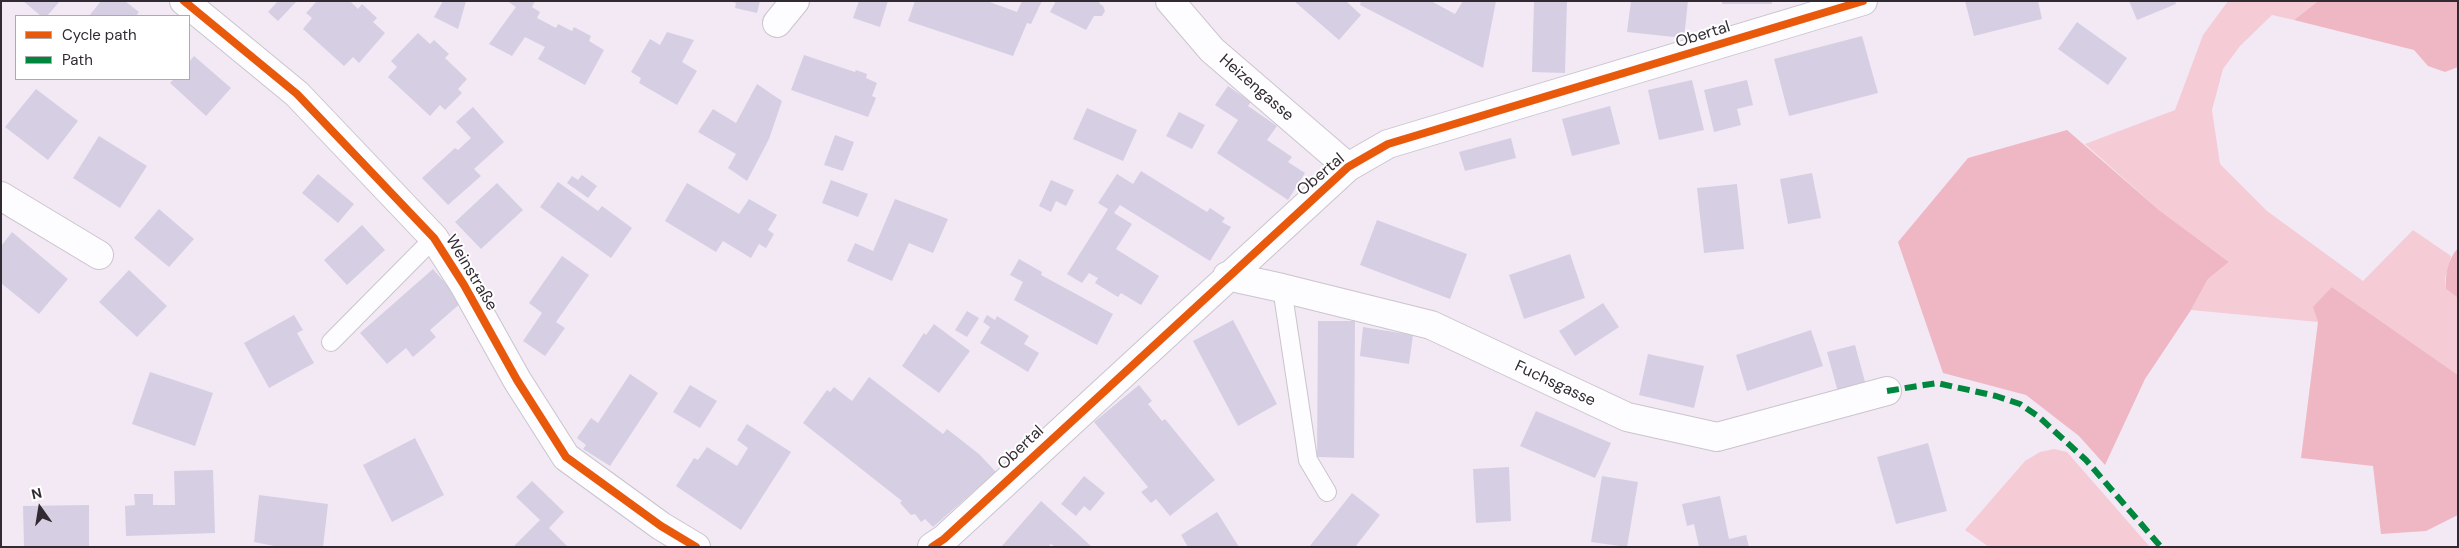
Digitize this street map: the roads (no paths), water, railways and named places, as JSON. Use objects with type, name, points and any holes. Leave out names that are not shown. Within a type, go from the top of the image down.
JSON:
[{"type":"street","name":"Weinstraße","points":[[184,1],[297,94],[434,238],[464,285],[517,380],[566,457],[661,526],[696,547]]},
{"type":"street","points":[[777,23],[795,1]]},
{"type":"street","name":"Heizengasse","points":[[1170,1],[1212,50],[1348,168]]},
{"type":"street","name":"Obertal","points":[[932,547],[944,539],[1227,276],[1348,168],[1388,144],[1863,1]]},
{"type":"street","points":[[1,196],[99,255]]},
{"type":"street","name":"Fuchsgasse","points":[[1227,276],[1430,325],[1627,417],[1717,436],[1887,391]]},
{"type":"lane","points":[[330,342],[434,238]]},
{"type":"lane","points":[[1282,288],[1308,460],[1327,492]]}]
